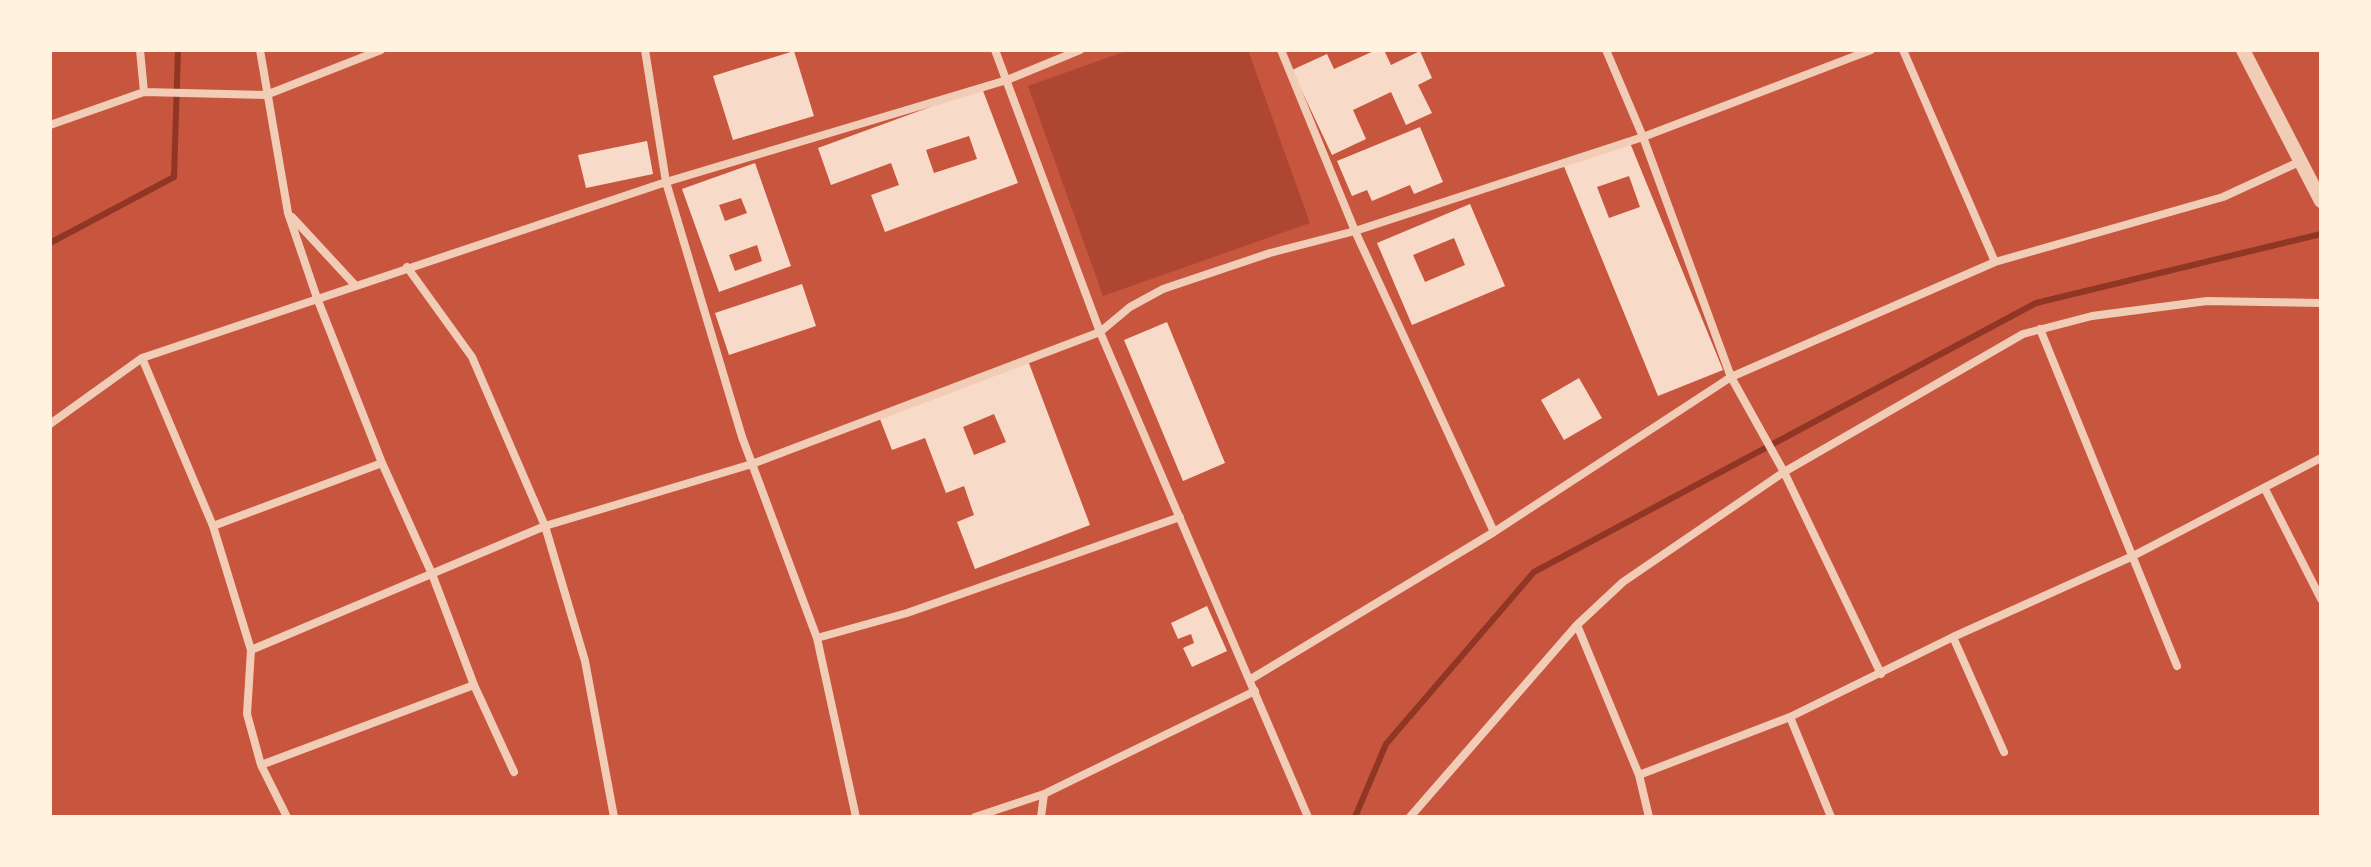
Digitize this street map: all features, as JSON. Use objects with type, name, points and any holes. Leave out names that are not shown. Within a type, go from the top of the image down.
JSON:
[{"type":"street","points":[[140,50],[144,92]]},
{"type":"street","points":[[260,50],[288,213],[317,298],[382,463],[432,574],[474,685],[514,772]]},
{"type":"street","points":[[50,125],[144,92],[266,95],[381,50]]},
{"type":"street","points":[[645,50],[666,182],[752,464],[817,638],[856,817]]},
{"type":"street","points":[[995,50],[1100,332],[1308,817]]},
{"type":"street","points":[[50,424],[142,358],[354,284],[666,182],[1007,80],[1080,50]]},
{"type":"street","points":[[1281,50],[1355,231],[1494,532]]},
{"type":"street","points":[[1606,50],[1643,137],[1731,377],[1784,472],[1881,674]]},
{"type":"street","points":[[251,650],[545,526],[752,464],[1100,332],[1130,307],[1163,289],[1270,253],[1355,231],[1643,137],[1871,50]]},
{"type":"street","points":[[1903,50],[1995,262]]},
{"type":"street","points":[[2243,50],[2321,201]]},
{"type":"street","points":[[1251,679],[1494,532],[1731,377],[1995,262],[2223,197],[2302,168]]},
{"type":"street","points":[[288,213],[354,284]]},
{"type":"street","points":[[407,267],[472,357],[545,526],[585,661],[614,817]]},
{"type":"street","points":[[1410,817],[1577,625],[1623,582],[1784,472],[2023,334],[2092,316],[2207,301],[2321,303]]},
{"type":"street","points":[[2040,329],[2177,666]]},
{"type":"street","points":[[142,358],[213,526],[251,650],[247,714],[261,765],[287,817]]},
{"type":"street","points":[[1639,775],[1790,717],[1953,637],[2133,556],[2321,458]]},
{"type":"street","points":[[213,526],[382,463]]},
{"type":"street","points":[[2265,489],[2321,599]]},
{"type":"street","points":[[817,638],[907,613],[1180,517]]},
{"type":"street","points":[[1577,625],[1639,775],[1649,817]]},
{"type":"street","points":[[1953,637],[2004,752]]},
{"type":"street","points":[[261,765],[474,685]]},
{"type":"street","points":[[975,817],[1044,794],[1255,691]]},
{"type":"street","points":[[1790,717],[1831,817]]},
{"type":"street","points":[[1041,817],[1044,794]]},
{"type":"shaded area","points":[[1129,50],[1248,50],[1310,223],[1103,296],[1028,86]]},
{"type":"building","points":[[1376,50],[1384,50],[1391,65],[1420,51],[1432,78],[1418,85],[1432,113],[1406,125],[1391,92],[1353,110],[1366,139],[1332,155],[1292,70],[1327,54],[1334,69]]},
{"type":"building","points":[[794,51],[814,116],[733,140],[713,76]]},
{"type":"building","points":[[982,88],[1018,183],[885,232],[871,195],[899,185],[891,163],[831,185],[818,148]],"holes":[[[969,136],[977,159],[934,173],[926,150]]]},
{"type":"building","points":[[1420,127],[1443,182],[1414,194],[1410,185],[1372,201],[1367,190],[1352,196],[1337,161]]},
{"type":"building","points":[[1628,138],[1723,370],[1658,396],[1563,164]],"holes":[[[1629,176],[1640,207],[1609,218],[1597,187]]]},
{"type":"building","points":[[647,141],[653,174],[586,188],[578,155]]},
{"type":"building","points":[[755,163],[791,266],[719,292],[682,189]],"holes":[[[741,198],[747,213],[725,221],[719,205]],[[757,245],[762,261],[735,271],[729,255]]]},
{"type":"building","points":[[1470,204],[1505,286],[1412,325],[1377,243]],"holes":[[[1454,238],[1465,265],[1425,282],[1413,255]]]},
{"type":"building","points":[[802,284],[816,326],[729,355],[715,313]]},
{"type":"building","points":[[1167,322],[1225,463],[1183,481],[1124,340]]},
{"type":"building","points":[[1027,358],[1090,525],[975,569],[957,522],[974,515],[964,486],[946,493],[925,438],[892,450],[878,414]],"holes":[[[994,414],[1006,442],[974,455],[963,427]]]},
{"type":"building","points":[[1579,378],[1602,418],[1564,440],[1541,400]]},
{"type":"building","points":[[1207,606],[1227,651],[1192,667],[1183,648],[1194,643],[1191,634],[1178,639],[1171,623]]},
{"type":"waterway","points":[[50,243],[174,177],[178,50]]},
{"type":"waterway","points":[[1355,817],[1386,744],[1534,572],[2036,303],[2321,234]]}]
